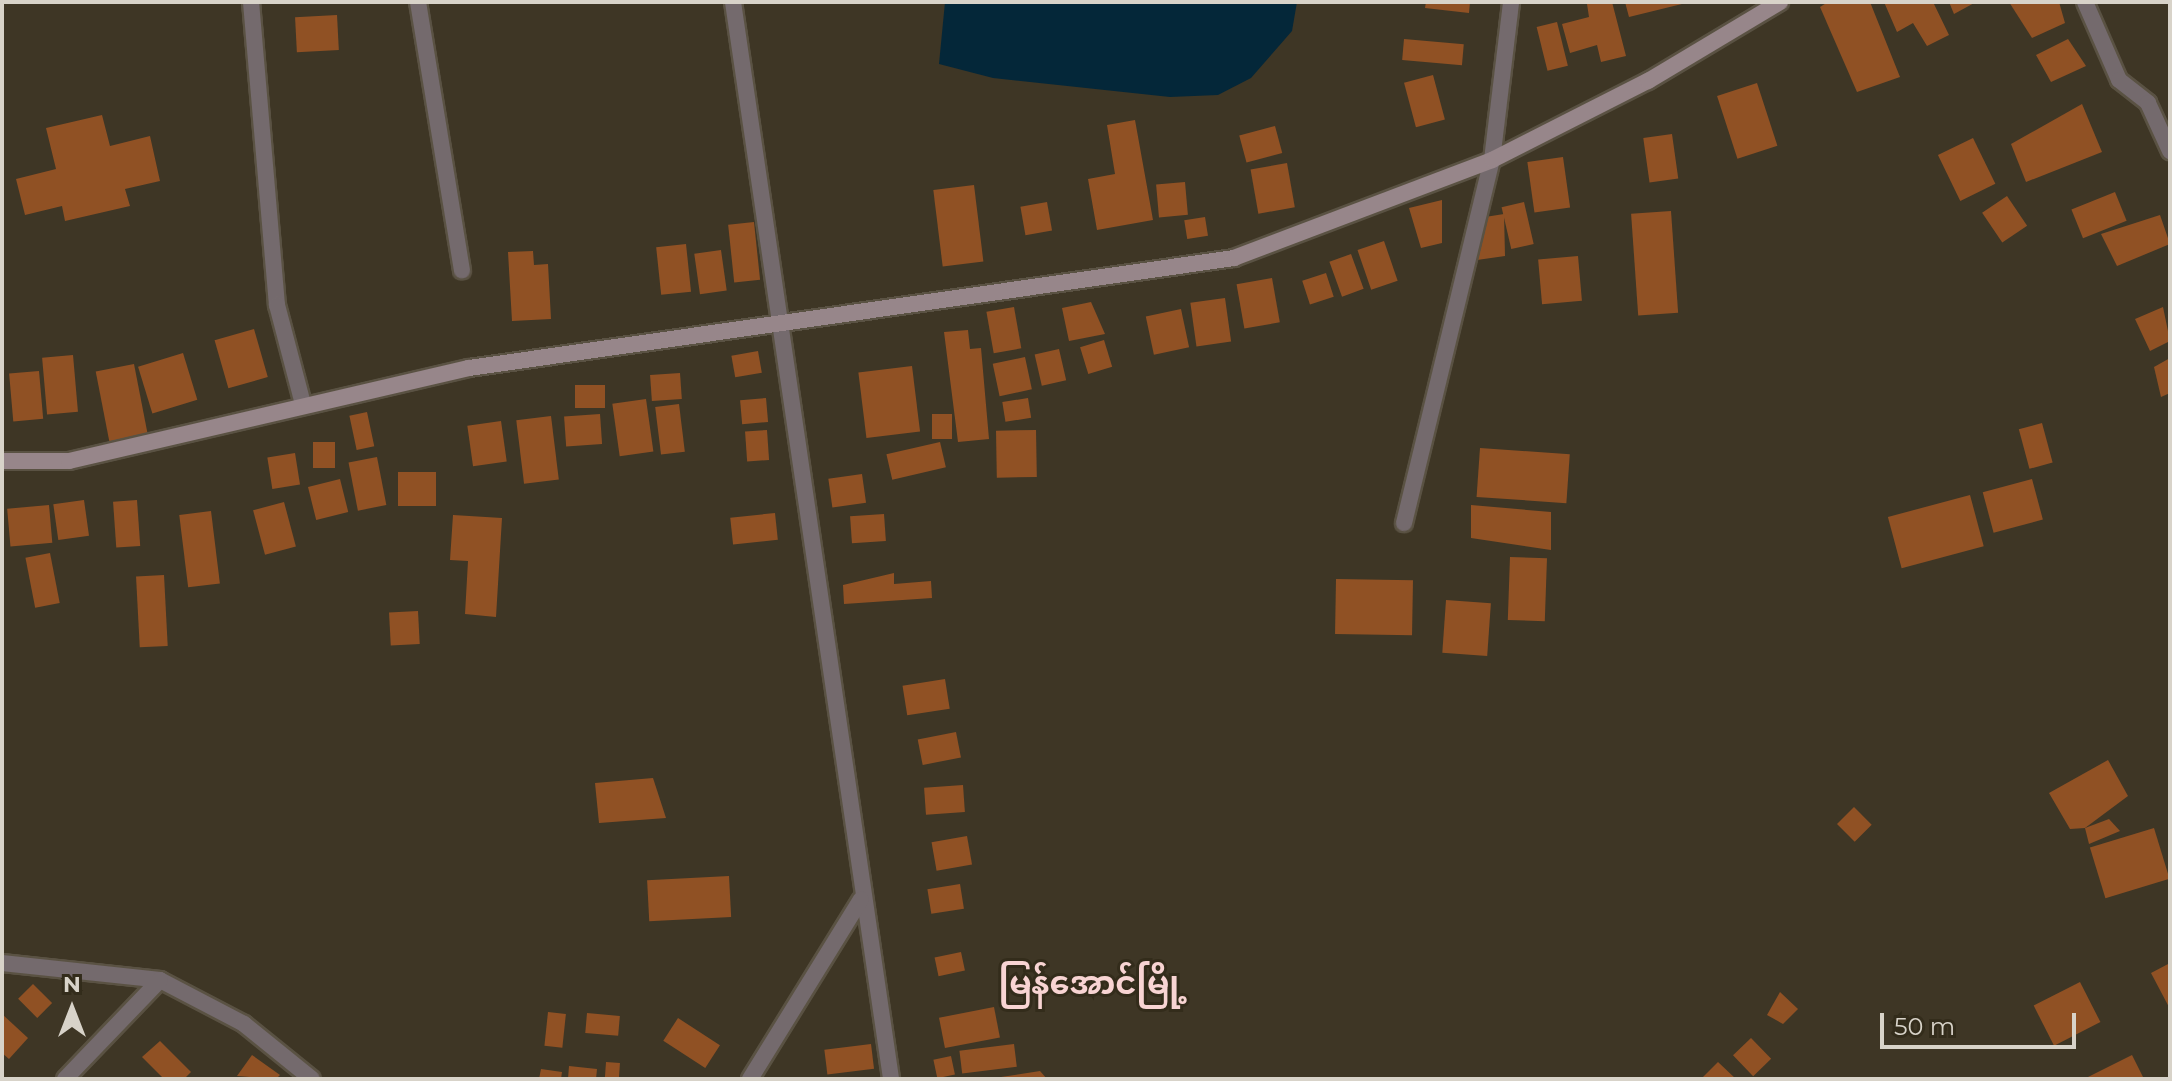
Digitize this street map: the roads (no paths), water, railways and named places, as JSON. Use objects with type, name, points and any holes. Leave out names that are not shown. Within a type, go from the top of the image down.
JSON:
[{"type":"main road","points":[[2,461],[69,461],[303,404],[469,368],[1234,258],[1492,160],[1648,81],[1780,2]]},
{"type":"street","points":[[251,2],[277,305],[303,404]]},
{"type":"street","points":[[418,2],[462,270]]},
{"type":"street","points":[[733,2],[776,324],[861,899],[891,1079]]},
{"type":"street","points":[[1404,523],[1492,160],[1511,2]]},
{"type":"street","points":[[2085,2],[2119,80],[2148,103],[2170,151]]},
{"type":"street","points":[[750,1079],[861,899]]},
{"type":"street","points":[[2,963],[160,980],[244,1024],[312,1079]]},
{"type":"street","points":[[65,1079],[160,980]]},
{"type":"water","points":[[945,2],[1297,2],[1292,31],[1251,78],[1218,95],[1170,97],[993,78],[939,64]]},
{"type":"district","name":"မြန်အောင်မြို့","points":[[1093,983]]}]
